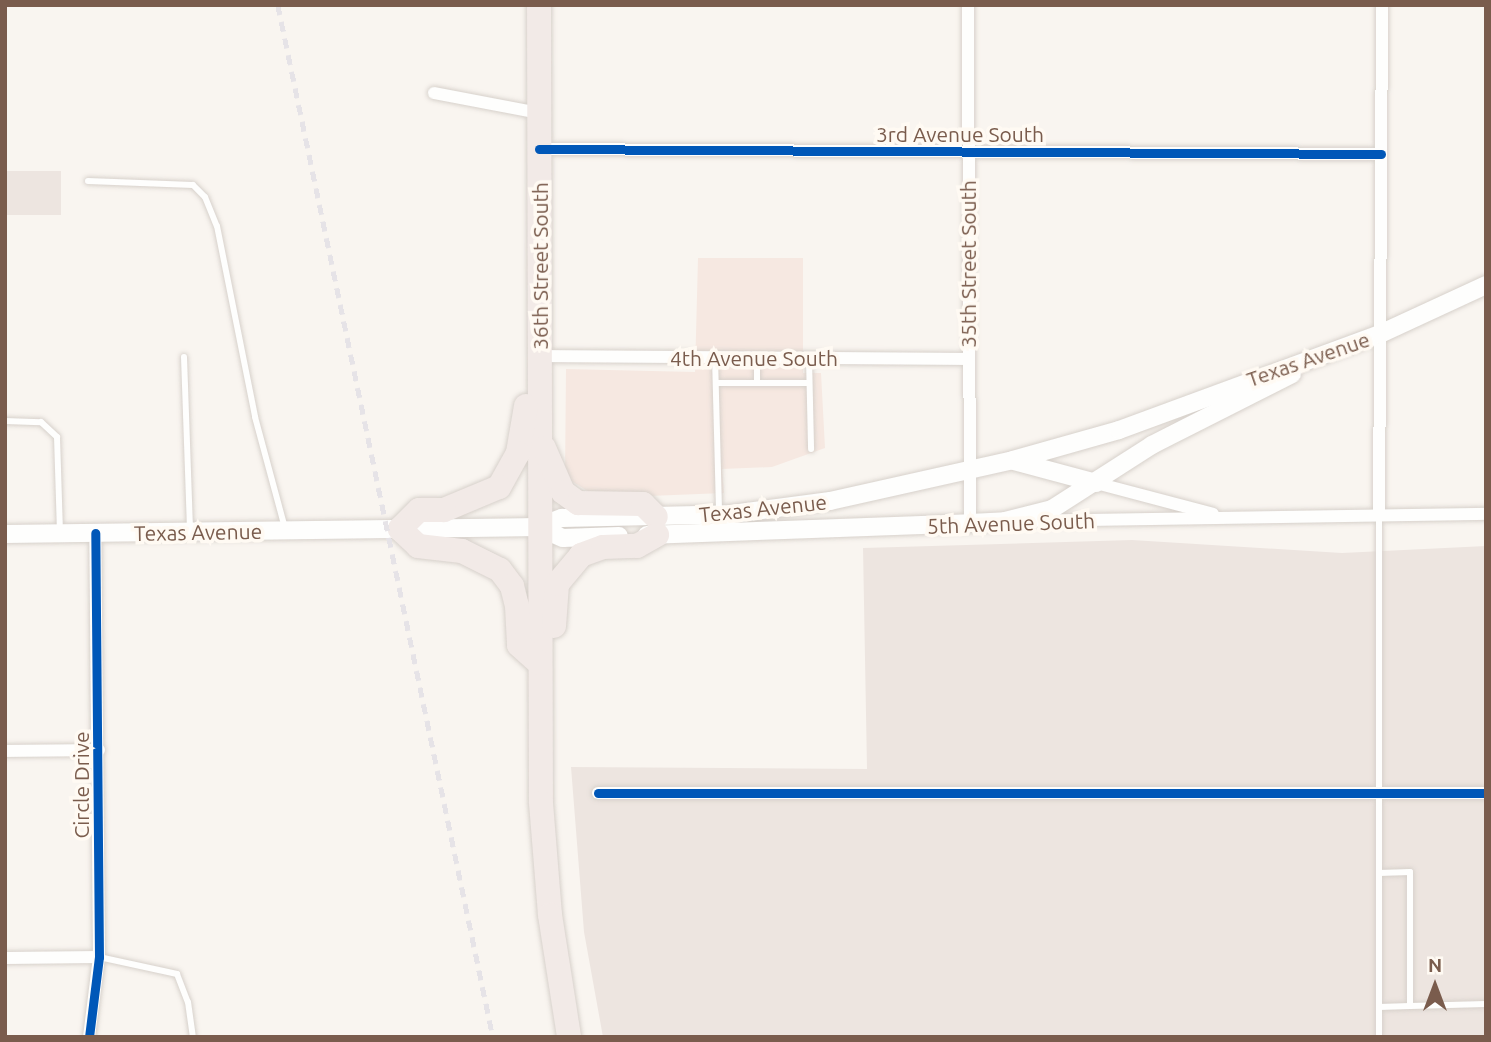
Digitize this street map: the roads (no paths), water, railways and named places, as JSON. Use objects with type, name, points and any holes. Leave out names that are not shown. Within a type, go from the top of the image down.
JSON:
[{"type":"highway","name":"36th Street South","points":[[539,5],[538,527],[541,803]]},
{"type":"highway","points":[[539,663],[519,645],[517,606],[512,586],[499,570],[462,551],[418,546],[400,529],[419,510],[444,510],[499,487],[525,429],[526,337],[540,307]]},
{"type":"highway","points":[[539,436],[563,492],[578,503],[643,504],[656,526],[637,546],[603,547],[581,555],[557,584],[555,745],[541,803],[548,904],[569,1037]]},
{"type":"main road","name":"Texas Avenue","points":[[656,526],[719,514],[830,501],[1013,460],[1119,430],[1380,334],[1486,285]]},
{"type":"main road","points":[[1005,521],[1052,509],[1152,445],[1247,400],[1322,356]]},
{"type":"main road","points":[[1013,460],[1096,483]]},
{"type":"main road","name":"5th Avenue South","points":[[538,527],[563,538],[656,526],[1005,521]]},
{"type":"main road","name":"Texas Avenue","points":[[5,534],[538,527]]},
{"type":"street","name":"35th Street South","points":[[968,5],[970,523]]},
{"type":"street","points":[[1380,516],[1382,5]]},
{"type":"street","points":[[434,93],[539,113]]},
{"type":"street","name":"3rd Avenue South","points":[[540,149],[1381,154]]},
{"type":"street","name":"4th Avenue South","points":[[540,356],[968,359]]},
{"type":"street","points":[[1096,483],[1230,518]]},
{"type":"street","name":"5th Avenue South","points":[[1005,521],[1486,514]]},
{"type":"street","name":"Circle Drive","points":[[89,1037],[99,957],[95,533]]},
{"type":"street","points":[[5,751],[99,750]]},
{"type":"street","points":[[598,793],[1486,793]]},
{"type":"street","points":[[5,958],[99,957]]},
{"type":"lane","points":[[88,181],[192,185],[205,197],[217,226],[255,417],[286,530]]},
{"type":"lane","points":[[184,357],[190,532]]},
{"type":"lane","points":[[715,357],[719,514]]},
{"type":"lane","points":[[757,358],[757,383]]},
{"type":"lane","points":[[809,358],[811,449]]},
{"type":"lane","points":[[716,383],[809,383]]},
{"type":"lane","points":[[5,421],[41,422],[57,437],[60,534]]},
{"type":"lane","points":[[1379,1037],[1380,516]]},
{"type":"lane","points":[[1379,873],[1410,872],[1410,1006]]},
{"type":"lane","points":[[99,957],[177,974],[188,1002],[193,1037]]},
{"type":"lane","points":[[1379,1007],[1486,1004]]},
{"type":"railway","points":[[278,5],[493,1037]]}]
